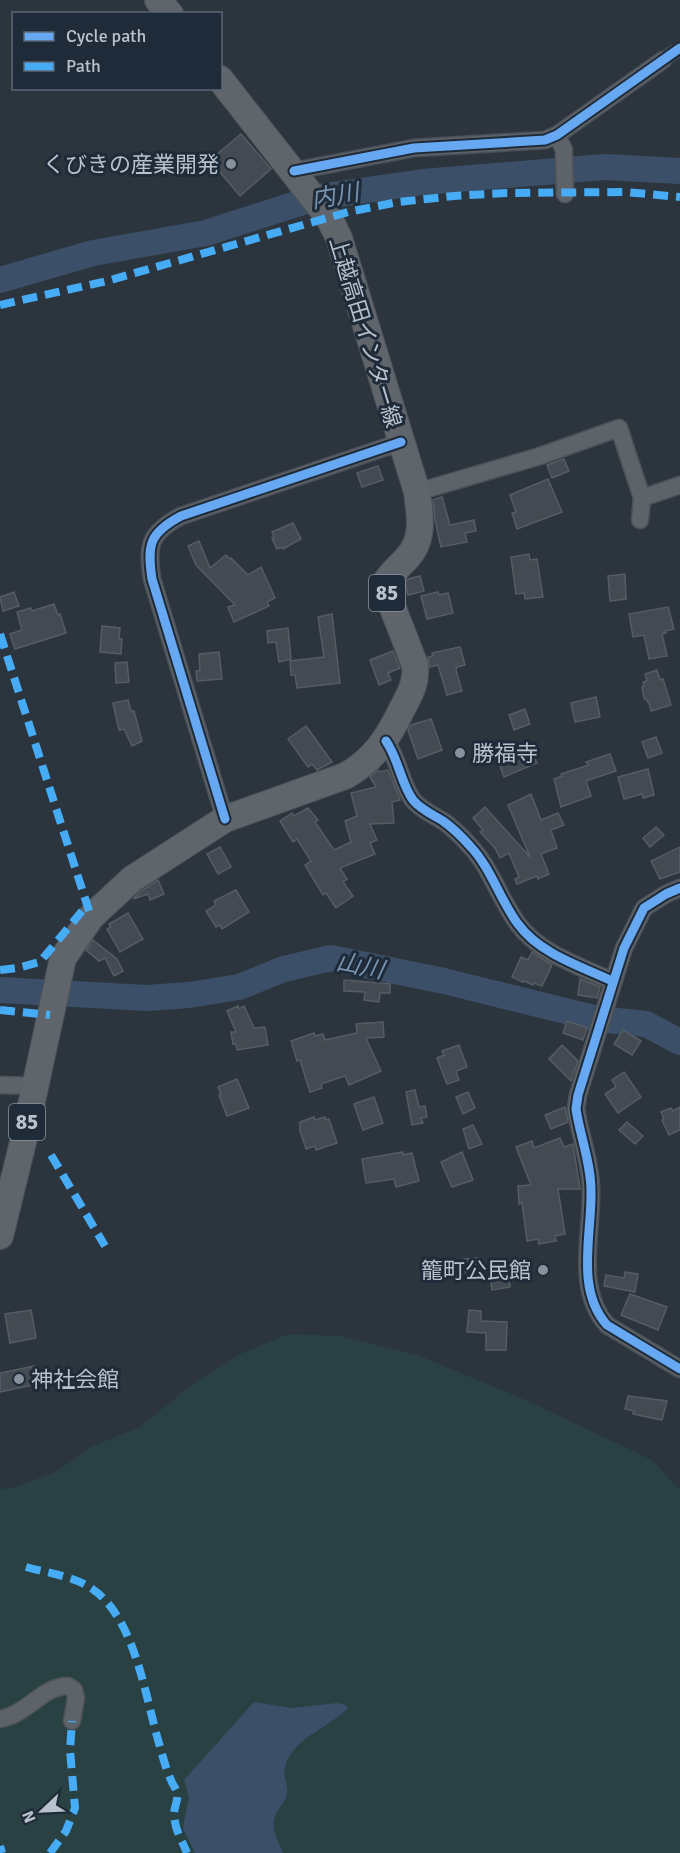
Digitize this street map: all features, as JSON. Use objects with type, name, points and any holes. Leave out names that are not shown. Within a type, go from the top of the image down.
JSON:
[{"type":"main road","points":[[158,0],[169,12]]},
{"type":"main road","name":"上越高田インター線","points":[[0,1236],[63,958],[91,917],[132,879],[225,819],[345,776],[360,768],[386,741],[416,677],[415,665],[385,583],[409,556],[421,532],[417,492],[339,238],[329,218],[294,171],[222,81]]},
{"type":"street","points":[[294,171],[414,147],[545,140],[561,143],[663,60]]},
{"type":"street","points":[[561,143],[565,188]]},
{"type":"street","points":[[417,492],[540,456],[619,428],[642,498],[639,520]]},
{"type":"street","points":[[225,819],[152,579],[148,556],[152,540],[165,525],[181,516],[401,442]]},
{"type":"street","points":[[642,498],[680,485]]},
{"type":"street","points":[[386,741],[395,754],[413,800],[450,826],[471,847],[482,860],[518,923],[530,937],[563,958],[612,981]]},
{"type":"street","points":[[680,888],[644,908],[624,948],[578,1095],[576,1109],[591,1190],[588,1277],[589,1291],[598,1316],[607,1325],[680,1370]]},
{"type":"street","points":[[0,1085],[34,1086]]},
{"type":"street","points":[[0,1719],[23,1710],[53,1689],[68,1686],[74,1690],[76,1698],[72,1721]]},
{"type":"green space","points":[[288,1334],[340,1336],[420,1356],[528,1401],[652,1460],[680,1490],[680,1853],[0,1853],[0,1489],[11,1488],[54,1473],[91,1447],[140,1427],[191,1385],[240,1354]]},
{"type":"water","points":[[254,1702],[292,1708],[338,1703],[348,1708],[303,1741],[289,1757],[284,1770],[287,1794],[274,1821],[275,1832],[283,1853],[195,1853],[183,1828],[189,1797],[184,1780]]},
{"type":"building","name":"くびきの産業開発","points":[[241,134],[271,169],[240,196],[210,160]]},
{"type":"building","points":[[564,459],[569,471],[552,478],[547,465]]},
{"type":"building","points":[[378,466],[383,480],[362,487],[357,473]]},
{"type":"building","points":[[548,479],[562,512],[517,529],[512,513],[516,512],[510,495]]},
{"type":"building","points":[[442,497],[450,525],[474,520],[476,531],[465,533],[467,542],[441,547],[433,500]]},
{"type":"building","points":[[293,523],[301,539],[283,549],[282,547],[277,549],[272,532]]},
{"type":"building","points":[[199,541],[210,568],[226,555],[248,575],[261,567],[275,598],[267,602],[269,606],[234,622],[228,607],[235,605],[196,565],[188,546]]},
{"type":"building","points":[[529,554],[530,560],[537,559],[543,597],[525,599],[524,593],[516,594],[511,557]]},
{"type":"building","points":[[625,574],[626,599],[610,601],[608,576]]},
{"type":"building","points":[[420,576],[424,591],[408,595],[405,582]]},
{"type":"building","points":[[14,592],[19,606],[3,611],[0,597]]},
{"type":"building","points":[[438,592],[439,595],[448,593],[453,613],[427,619],[421,596]]},
{"type":"building","points":[[54,604],[66,633],[15,649],[10,634],[22,630],[17,612],[31,608],[32,611]]},
{"type":"building","points":[[668,607],[674,629],[662,634],[667,656],[649,659],[644,635],[633,637],[629,614]]},
{"type":"building","points":[[332,614],[340,683],[297,688],[295,675],[291,675],[290,661],[324,657],[318,617]]},
{"type":"building","points":[[102,626],[120,628],[121,654],[100,652]]},
{"type":"building","points":[[288,628],[291,659],[279,662],[276,642],[268,643],[267,631]]},
{"type":"building","points":[[460,647],[465,665],[457,667],[456,670],[462,691],[447,695],[438,665],[430,667],[428,657],[433,656],[432,653]]},
{"type":"building","points":[[393,651],[400,668],[388,673],[391,680],[379,685],[370,660]]},
{"type":"building","points":[[219,652],[222,679],[197,681],[196,671],[200,670],[199,654]]},
{"type":"building","points":[[127,662],[129,682],[116,683],[115,663]]},
{"type":"building","points":[[657,670],[660,680],[663,679],[671,705],[651,711],[649,703],[644,698],[642,687],[643,682],[647,681],[645,674]]},
{"type":"building","points":[[596,697],[600,717],[575,722],[571,703]]},
{"type":"building","points":[[128,700],[131,711],[134,711],[142,741],[132,746],[124,729],[119,730],[113,703]]},
{"type":"building","points":[[525,709],[530,724],[514,730],[509,715]]},
{"type":"building","points":[[431,719],[442,750],[418,759],[408,730],[411,725]]},
{"type":"building","points":[[306,726],[332,762],[317,770],[312,764],[308,767],[288,739]]},
{"type":"building","points":[[656,737],[662,753],[648,758],[642,742]]},
{"type":"building","points":[[528,746],[537,763],[504,777],[497,758]]},
{"type":"building","points":[[610,754],[616,771],[586,781],[591,796],[561,807],[554,779],[562,776],[561,774],[589,765],[586,762]]},
{"type":"building","points":[[648,769],[654,795],[643,798],[642,794],[624,799],[618,777]]},
{"type":"building","points":[[378,770],[379,772],[388,770],[400,800],[392,802],[394,823],[370,824],[377,840],[370,843],[375,854],[340,868],[347,879],[343,882],[353,896],[336,908],[326,893],[323,895],[305,865],[311,861],[297,839],[293,842],[280,821],[292,813],[294,816],[308,808],[318,820],[315,822],[334,850],[351,842],[345,821],[357,816],[351,793],[376,787],[370,777]]},
{"type":"building","points":[[531,794],[541,820],[558,813],[564,825],[551,830],[557,848],[541,854],[549,874],[517,884],[515,879],[519,877],[509,853],[500,858],[495,848],[480,832],[483,830],[473,818],[485,807],[530,857],[508,805]]},
{"type":"building","points":[[656,827],[664,835],[650,847],[643,838]]},
{"type":"building","points":[[220,847],[231,867],[218,874],[207,854]]},
{"type":"building","points":[[680,847],[680,872],[660,879],[651,861]]},
{"type":"building","points":[[158,880],[164,894],[150,900],[148,894],[133,899],[141,891]]},
{"type":"building","points":[[236,890],[249,912],[222,929],[220,925],[216,927],[206,911],[216,905],[214,901]]},
{"type":"building","points":[[128,913],[143,939],[120,952],[107,929],[111,927],[109,924]]},
{"type":"building","points":[[93,940],[117,959],[123,971],[114,976],[105,958],[99,961],[86,950]]},
{"type":"building","points":[[532,952],[552,965],[542,986],[512,977],[521,957],[528,960]]},
{"type":"building","points":[[580,979],[600,987],[597,998],[578,995]]},
{"type":"building","points":[[344,980],[390,984],[390,993],[380,993],[379,1002],[364,1000],[365,992],[344,991]]},
{"type":"building","points":[[238,1006],[239,1009],[244,1006],[254,1028],[265,1027],[268,1045],[237,1050],[236,1044],[233,1044],[231,1032],[236,1032],[227,1011]]},
{"type":"building","points":[[567,1021],[587,1028],[583,1040],[563,1033]]},
{"type":"building","points":[[383,1022],[384,1037],[366,1038],[381,1071],[349,1085],[345,1076],[321,1084],[322,1088],[310,1092],[300,1060],[297,1061],[291,1041],[314,1033],[315,1036],[323,1034],[325,1040],[357,1033],[356,1024]]},
{"type":"building","points":[[623,1030],[641,1041],[632,1055],[614,1044]]},
{"type":"building","points":[[459,1045],[467,1067],[456,1071],[459,1080],[447,1084],[437,1058],[444,1055],[442,1051]]},
{"type":"building","points":[[562,1045],[578,1061],[571,1081],[549,1059]]},
{"type":"building","points":[[624,1072],[641,1097],[618,1113],[605,1094],[616,1087],[612,1080]]},
{"type":"building","points":[[237,1079],[249,1108],[227,1116],[218,1087]]},
{"type":"building","points":[[415,1090],[419,1107],[425,1106],[427,1117],[421,1118],[423,1123],[412,1125],[406,1092]]},
{"type":"building","points":[[468,1092],[475,1108],[463,1114],[456,1097]]},
{"type":"building","points":[[374,1097],[383,1123],[363,1130],[354,1104]]},
{"type":"building","points":[[565,1107],[568,1122],[551,1129],[545,1115]]},
{"type":"building","points":[[680,1107],[680,1130],[669,1135],[661,1112],[671,1108],[673,1111]]},
{"type":"building","points":[[314,1117],[315,1120],[325,1117],[326,1120],[329,1119],[337,1143],[316,1150],[315,1146],[306,1149],[300,1131],[300,1122]]},
{"type":"building","points":[[627,1122],[643,1136],[635,1144],[619,1130]]},
{"type":"building","points":[[473,1125],[482,1144],[469,1149],[463,1129]]},
{"type":"building","points":[[560,1138],[564,1147],[573,1144],[580,1189],[558,1189],[565,1234],[555,1236],[556,1241],[539,1244],[538,1239],[527,1241],[522,1203],[519,1204],[518,1186],[531,1185],[516,1147],[532,1141],[534,1148]]},
{"type":"building","points":[[403,1152],[403,1155],[412,1153],[419,1181],[396,1187],[394,1179],[366,1183],[362,1159]]},
{"type":"building","points":[[462,1152],[473,1180],[452,1187],[441,1162]]},
{"type":"building","points":[[478,1258],[479,1272],[465,1272],[464,1259]]},
{"type":"building","points":[[510,1261],[513,1278],[509,1279],[510,1287],[492,1290],[488,1266]]},
{"type":"building","points":[[625,1272],[638,1274],[635,1292],[604,1286],[606,1275],[624,1278]]},
{"type":"building","points":[[630,1294],[667,1307],[658,1330],[621,1315]]},
{"type":"building","points":[[31,1310],[36,1338],[10,1343],[5,1314]]},
{"type":"building","points":[[469,1310],[481,1311],[481,1321],[507,1322],[506,1350],[486,1350],[486,1333],[467,1332]]},
{"type":"building","name":"神社会館","points":[[35,1366],[38,1384],[0,1392],[0,1373]]},
{"type":"building","points":[[628,1396],[667,1401],[662,1420],[633,1414],[634,1411],[625,1409]]},
{"type":"waterway","name":"内川","points":[[0,280],[93,253],[206,233],[318,197],[423,182],[605,167],[680,171]]},
{"type":"waterway","name":"山川","points":[[0,990],[147,998],[189,995],[239,987],[284,969],[331,958],[444,981],[598,1019],[646,1024],[680,1042]]},
{"type":"tunnel","points":[[663,60],[680,48]]},
{"type":"marked path","points":[[0,305],[107,281],[348,212],[398,202],[505,193],[625,192],[680,197]]},
{"type":"marked path","points":[[0,634],[91,917]]},
{"type":"marked path","points":[[0,970],[40,962],[87,905]]},
{"type":"marked path","points":[[0,1010],[50,1015]]},
{"type":"marked path","points":[[51,1155],[105,1246]]},
{"type":"marked path","points":[[26,1567],[84,1584],[106,1601],[118,1617],[136,1657],[164,1760],[177,1792],[175,1820],[187,1853]]},
{"type":"marked path","points":[[50,1853],[66,1831],[75,1808],[70,1750],[72,1721]]},
{"type":"marked path","points":[[0,1846],[2,1853]]},
{"type":"cycle path","points":[[294,171],[414,148],[545,140],[557,135],[680,48]]},
{"type":"cycle path","points":[[225,819],[152,579],[150,557],[156,534],[181,516],[401,442]]},
{"type":"cycle path","points":[[386,741],[413,800],[443,821],[470,846],[484,864],[512,915],[527,934],[561,958],[612,981]]},
{"type":"cycle path","points":[[680,888],[644,908],[624,948],[578,1095],[576,1109],[591,1181],[587,1261],[591,1295],[597,1311],[607,1325],[680,1369]]},
{"type":"place","name":"くびきの産業開発","points":[[231,164]]},
{"type":"place","name":"勝福寺","points":[[460,753]]},
{"type":"place","name":"籠町公民館","points":[[543,1270]]},
{"type":"place","name":"神社会館","points":[[19,1379]]}]
